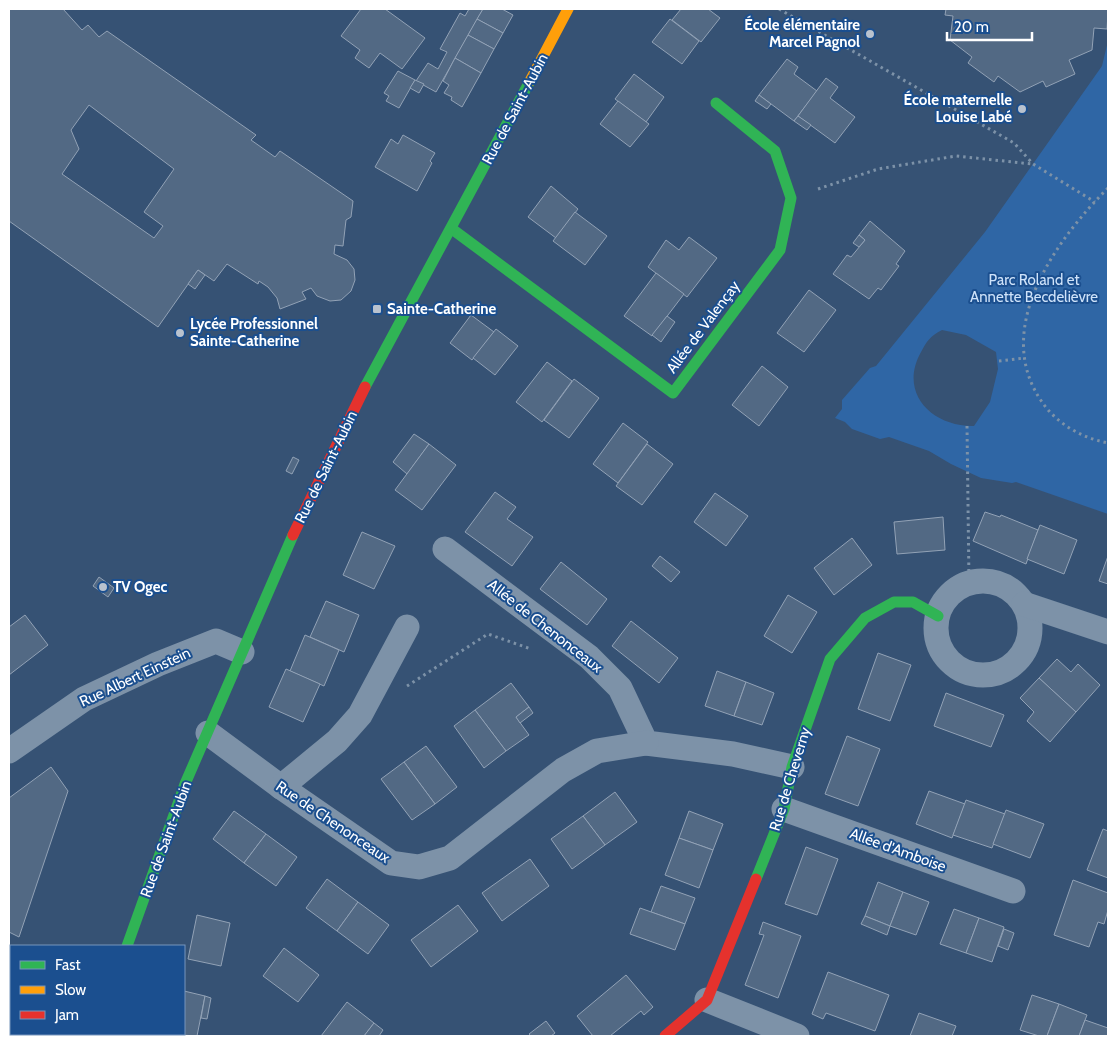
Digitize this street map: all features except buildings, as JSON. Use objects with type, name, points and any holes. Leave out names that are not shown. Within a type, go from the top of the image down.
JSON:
[{"type":"street","name":"Rue de Saint-Aubin","points":[[127,945],[177,804],[298,524],[377,363],[452,229],[568,9]]},
{"type":"street","points":[[716,103],[775,151],[791,198]]},
{"type":"street","name":"Allée de Valençay","points":[[452,229],[673,393],[780,250],[791,198]]},
{"type":"street","name":"Allée de Chenonceaux","points":[[445,550],[589,657],[620,688],[646,743]]},
{"type":"street","points":[[984,580],[1000,584],[1014,592],[1024,604],[1030,620],[1030,636],[1024,652],[1013,664],[1006,668],[998,672],[982,675],[966,671],[951,662],[942,649],[936,633],[938,616],[944,602],[955,590],[968,583],[984,580]]},
{"type":"street","name":"Rue de Cheverny","points":[[665,1036],[707,1000],[784,809],[792,767],[830,659],[865,618],[894,602],[913,602],[938,616]]},
{"type":"street","points":[[1024,604],[1108,632]]},
{"type":"street","points":[[281,787],[337,741],[360,715],[407,627]]},
{"type":"street","name":"Rue Albert Einstein","points":[[9,751],[84,699],[158,664],[216,641],[242,652]]},
{"type":"street","name":"Rue de Chenonceaux","points":[[208,732],[281,787],[391,863],[419,866],[450,858],[563,770],[597,751],[646,743]]},
{"type":"street","points":[[646,743],[733,754],[792,767]]},
{"type":"street","name":"Allée d'Amboise","points":[[784,809],[1012,891]]},
{"type":"street","points":[[707,1000],[797,1036]]},
{"type":"path","points":[[779,9],[1014,143],[1033,164],[1095,202]]},
{"type":"path","points":[[791,198],[878,169],[956,156],[1033,164]]},
{"type":"path","points":[[1108,188],[1058,246],[1036,286],[1026,322],[1024,358],[1036,393],[1062,424],[1098,441],[1108,443]]},
{"type":"path","points":[[999,361],[1024,358]]},
{"type":"path","points":[[967,426],[968,583]]},
{"type":"path","points":[[399,691],[488,634],[535,650]]},
{"type":"green space","name":"Parc Roland et Annette Becdelièvre","points":[[1108,41],[1108,514],[1016,482],[981,478],[929,451],[889,437],[880,439],[852,429],[845,422],[835,418],[842,409],[842,400],[870,368],[876,366],[985,232],[1102,66]],"holes":[[[942,330],[966,335],[996,352],[998,369],[990,402],[974,426],[959,425],[945,421],[933,414],[923,405],[917,394],[914,381],[915,367],[921,352],[932,337]]]},
{"type":"traffic: fast","points":[[365,387],[530,81]]},
{"type":"traffic: fast","points":[[452,229],[673,393],[780,250],[791,198],[775,151],[716,103]]},
{"type":"traffic: fast","points":[[127,945],[185,784],[293,535]]},
{"type":"traffic: fast","points":[[756,879],[784,809],[792,767],[830,659],[865,618],[894,602],[913,602],[938,616]]},
{"type":"traffic: slow","points":[[530,81],[568,9]]},
{"type":"traffic: jam","points":[[293,535],[365,387]]},
{"type":"traffic: jam","points":[[665,1036],[707,1000],[756,879]]},
{"type":"place","name":"École élémentaire Marcel Pagnol","points":[[870,34]]},
{"type":"place","name":"École maternelle Louise Labé","points":[[1022,109]]},
{"type":"place","name":"Sainte-Catherine","points":[[377,309]]},
{"type":"place","name":"Lycée Professionnel Sainte-Catherine","points":[[180,333]]},
{"type":"place","name":"TV Ogec","points":[[103,587]]}]
